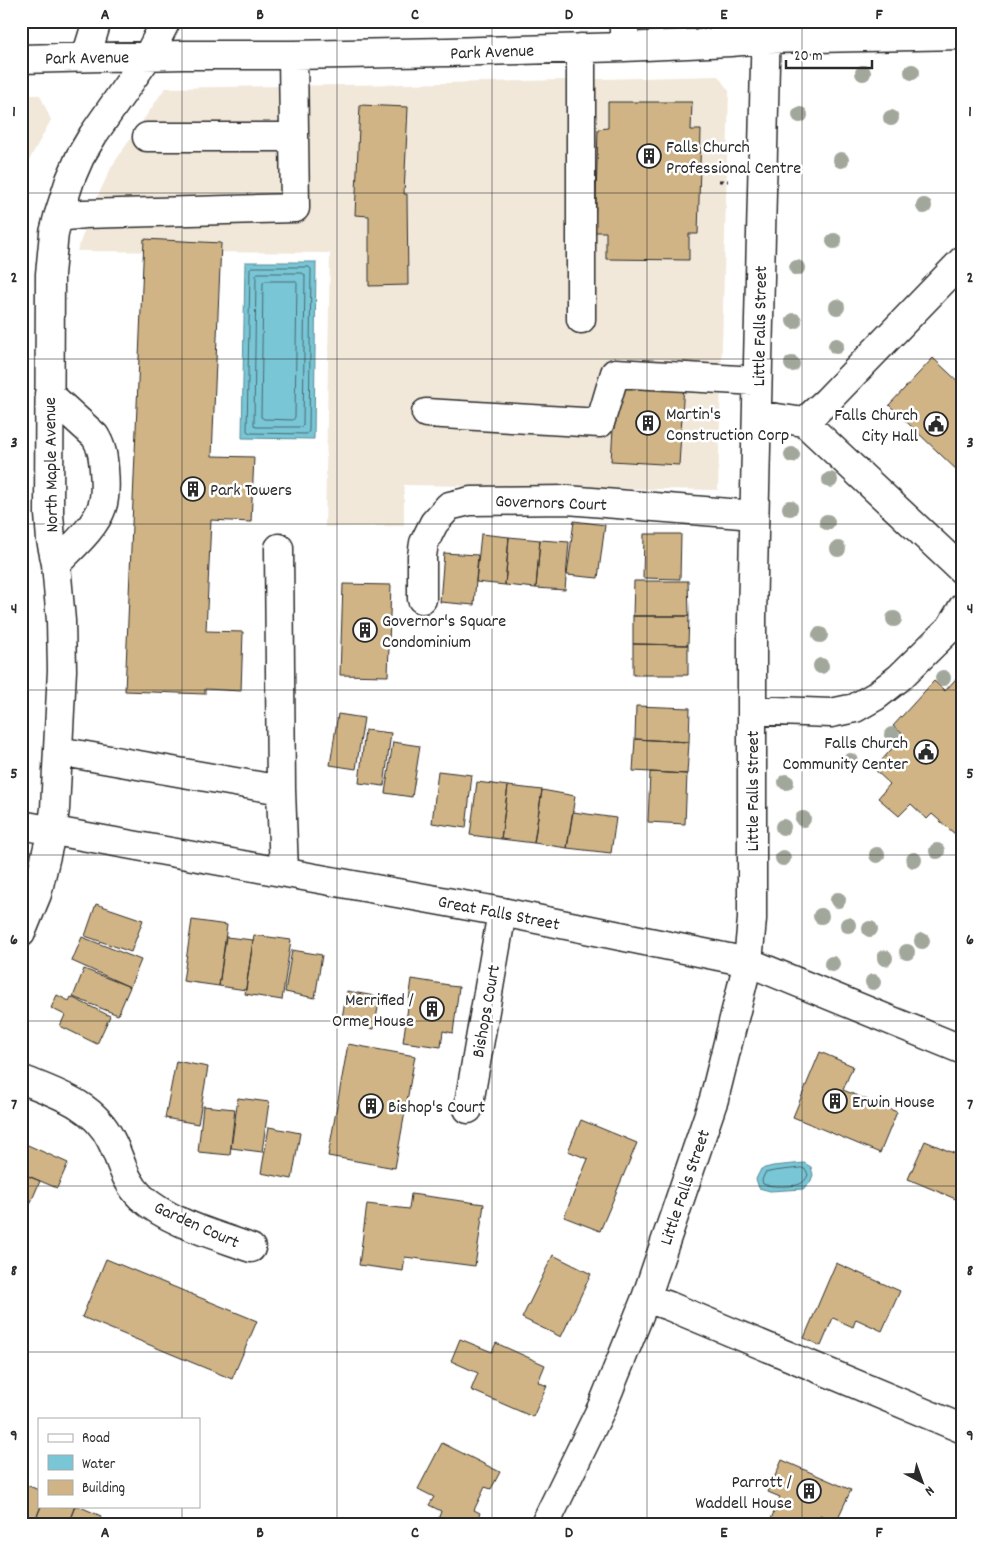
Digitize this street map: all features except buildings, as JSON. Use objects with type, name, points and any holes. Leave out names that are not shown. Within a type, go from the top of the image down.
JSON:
[{"type":"street","points":[[86,57],[97,21]]},
{"type":"street","name":"North Maple Avenue","points":[[21,933],[37,894],[52,830],[55,809],[62,670],[61,621],[56,564],[48,514],[50,274],[54,233],[70,180],[80,157],[93,135],[148,56],[166,21]]},
{"type":"street","name":"Park Avenue","points":[[21,59],[581,48],[624,34],[730,42],[766,30],[963,35]]},
{"type":"street","name":"Little Falls Street","points":[[545,1524],[602,1408],[646,1298],[714,1099],[748,962],[752,920],[752,618],[766,30]]},
{"type":"street","points":[[581,48],[581,319]]},
{"type":"street","points":[[58,217],[84,214],[295,208],[293,55]]},
{"type":"street","points":[[147,137],[294,137]]},
{"type":"street","points":[[804,422],[827,401],[963,260]]},
{"type":"street","points":[[426,413],[600,424],[615,373],[757,381]]},
{"type":"street","points":[[49,394],[95,436],[103,455],[105,480],[103,505],[99,515],[92,526],[56,564]]},
{"type":"street","points":[[756,415],[804,422],[963,571]]},
{"type":"street","name":"Governors Court","points":[[422,599],[422,556],[424,543],[434,522],[448,506],[470,500],[567,500],[754,515]]},
{"type":"street","points":[[280,548],[281,790],[284,872]]},
{"type":"street","points":[[752,710],[831,713],[855,708],[876,696],[899,678],[950,628],[963,607]]},
{"type":"street","points":[[58,751],[281,790]]},
{"type":"street","name":"Great Falls Street","points":[[21,825],[502,912],[748,962],[963,1050]]},
{"type":"street","name":"Bishops Court","points":[[468,1110],[502,912]]},
{"type":"street","name":"Garden Court","points":[[21,1079],[70,1099],[96,1119],[106,1130],[112,1141],[130,1184],[150,1205],[162,1213],[189,1225],[251,1248]]},
{"type":"street","points":[[646,1298],[963,1429]]},
{"type":"path","points":[[719,181],[728,181]]},
{"type":"shaded area","points":[[718,76],[729,91],[718,490],[404,485],[404,526],[325,527],[330,253],[77,251],[93,206],[112,166],[165,88]]},
{"type":"shaded area","points":[[21,95],[40,95],[51,120],[21,175]]},
{"type":"water","points":[[245,262],[316,262],[314,439],[242,438]]},
{"type":"water","points":[[804,1163],[811,1167],[813,1175],[810,1183],[803,1189],[770,1191],[759,1188],[756,1179],[761,1169]]},
{"type":"place","name":"Falls Church Professional Centre","points":[[649,156]]},
{"type":"place","name":"Martin's Construction Corp","points":[[648,423]]},
{"type":"place","name":"Falls Church City Hall","points":[[936,424]]},
{"type":"place","name":"Park Towers","points":[[193,489]]},
{"type":"place","name":"Governor's Square Condominium","points":[[365,630]]},
{"type":"place","name":"Falls Church Community Center","points":[[926,752]]},
{"type":"place","name":"Merrified / Orme House","points":[[432,1009]]},
{"type":"place","name":"Erwin House","points":[[835,1101]]},
{"type":"place","name":"Bishop's Court","points":[[371,1106]]},
{"type":"place","name":"Parrott / Waddell House","points":[[809,1491]]}]
